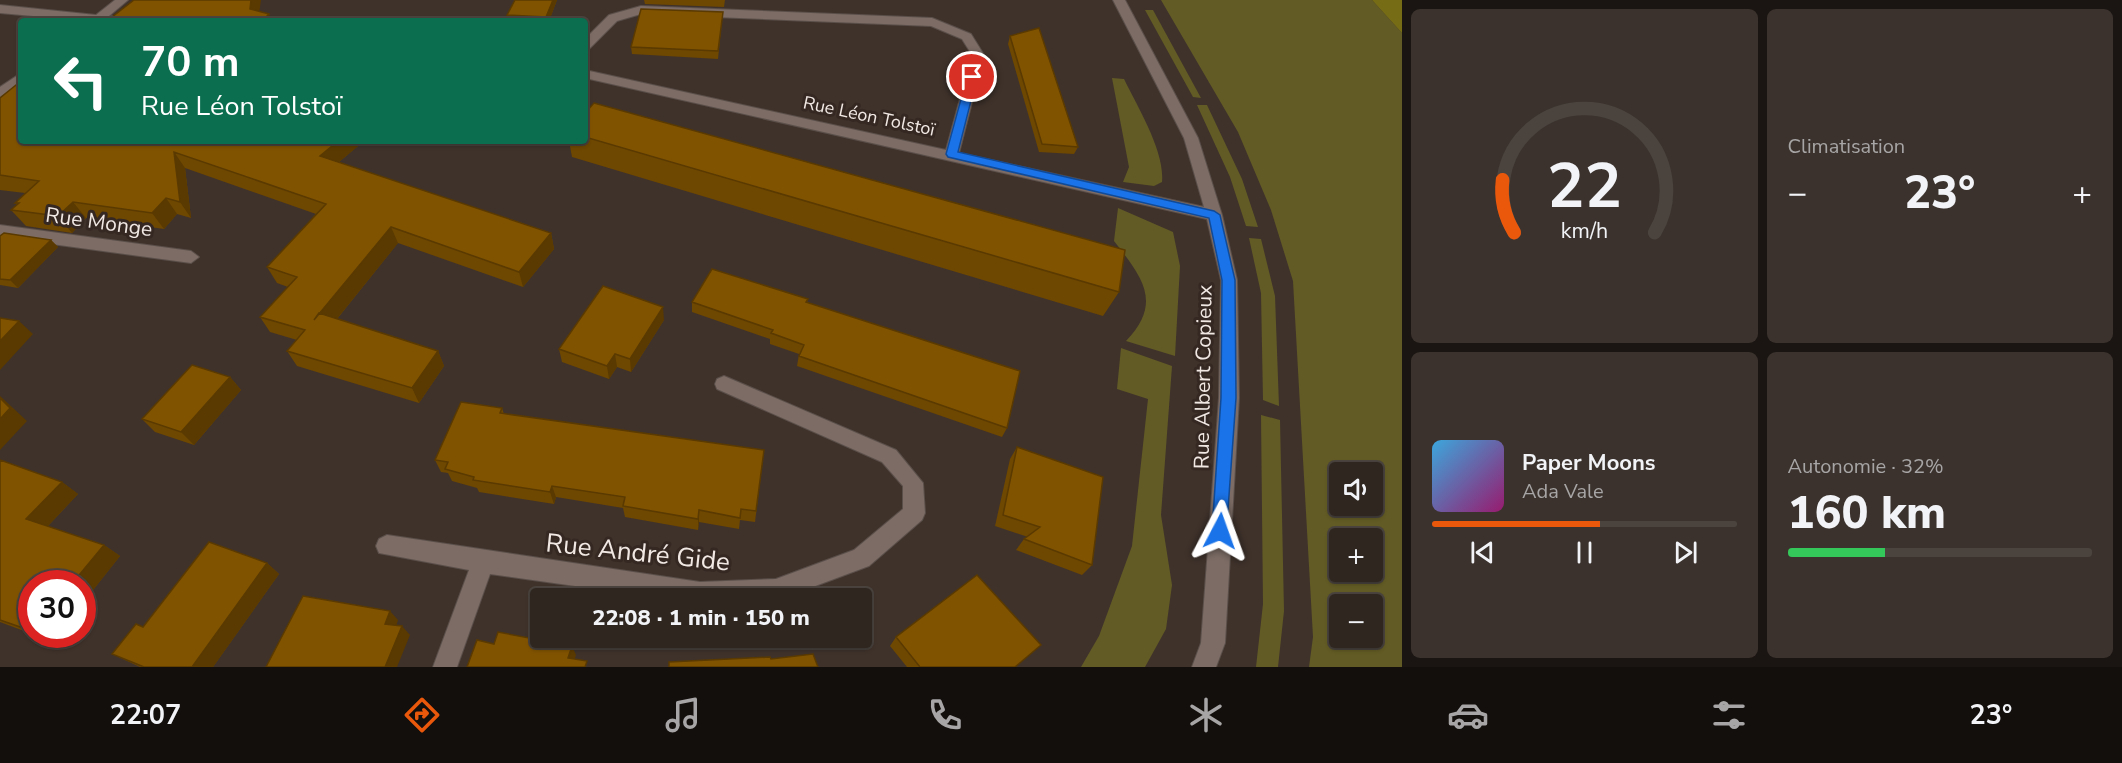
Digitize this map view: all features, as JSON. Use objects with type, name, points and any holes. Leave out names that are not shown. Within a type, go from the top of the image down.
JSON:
[{"type":"street","points":[[99,18],[122,0]]},
{"type":"street","name":"Rue Albert Copieux","points":[[1119,0],[1191,138],[1214,215],[1229,280],[1228,398],[1213,643],[1204,667]]},
{"type":"street","points":[[0,9],[79,18]]},
{"type":"street","points":[[588,43],[612,18],[627,12],[657,9],[932,22],[966,35],[976,45],[978,55],[952,154]]},
{"type":"street","name":"Rue Léon Tolstoï","points":[[588,75],[952,154],[1214,215]]},
{"type":"street","points":[[0,93],[18,79]]},
{"type":"street","name":"Rue Monge","points":[[0,231],[191,257]]},
{"type":"street","name":"Rue André Gide","points":[[387,546],[700,593],[776,590],[861,558],[914,513],[914,483],[889,456],[724,384]]},
{"type":"street","points":[[445,667],[483,562]]},
{"type":"shaded area","points":[[1161,0],[1372,0],[1402,33],[1402,667],[1309,667],[1313,637],[1293,281],[1271,210],[1238,132]]},
{"type":"shaded area","points":[[1372,0],[1402,0],[1402,33]]},
{"type":"shaded area","points":[[1145,10],[1153,10],[1201,98],[1193,97]]},
{"type":"shaded area","points":[[1112,78],[1124,79],[1155,143],[1162,170],[1162,182],[1154,186],[1123,182],[1129,167]]},
{"type":"shaded area","points":[[1197,105],[1207,105],[1242,179],[1258,227],[1246,226],[1230,177]]},
{"type":"shaded area","points":[[1118,208],[1173,232],[1180,266],[1175,356],[1126,341],[1138,327],[1144,314],[1146,301],[1140,278],[1114,241]]},
{"type":"shaded area","points":[[1249,238],[1261,239],[1275,296],[1279,406],[1263,400],[1261,293]]},
{"type":"shaded area","points":[[1121,348],[1172,366],[1161,515],[1172,585],[1166,629],[1145,667],[1081,667],[1099,636],[1132,546],[1148,399],[1117,389]]},
{"type":"shaded area","points":[[1261,415],[1280,420],[1284,611],[1278,667],[1256,667],[1263,604]]},
{"type":"building","points":[[134,0],[251,0],[250,9],[269,14],[265,18],[111,18]]},
{"type":"building","points":[[515,0],[553,0],[546,17],[507,15]]},
{"type":"building","points":[[641,9],[723,12],[718,51],[631,47]]},
{"type":"building","points":[[1039,28],[1078,147],[1042,144],[1010,36]]},
{"type":"building","points":[[18,83],[18,144],[334,144],[320,156],[551,233],[519,272],[391,227],[320,313],[438,351],[412,388],[287,351],[305,330],[260,317],[297,277],[267,267],[326,204],[174,152],[180,202],[166,198],[152,213],[73,202],[58,216],[11,210],[19,203],[15,203],[39,181],[0,175],[0,98]]},
{"type":"building","points":[[594,103],[1125,250],[1119,292],[588,138],[588,110]]},
{"type":"building","points":[[4,233],[51,240],[10,280],[0,279],[0,236]]},
{"type":"building","points":[[712,269],[1020,371],[1007,428],[799,356],[804,345],[771,333],[773,330],[692,302]]},
{"type":"building","points":[[603,286],[663,307],[630,359],[615,354],[607,366],[559,349]]},
{"type":"building","points":[[0,318],[19,321],[0,341]]},
{"type":"building","points":[[192,365],[230,377],[181,432],[142,419]]},
{"type":"building","points":[[0,398],[10,408],[0,419]]},
{"type":"building","points":[[461,402],[502,408],[500,413],[764,450],[756,511],[741,509],[740,518],[699,510],[698,519],[623,506],[625,497],[552,486],[550,492],[473,480],[474,477],[445,469],[448,462],[435,460]]},
{"type":"building","points":[[1017,447],[1103,477],[1092,565],[1024,539],[1040,527],[1003,515]]},
{"type":"building","points":[[0,460],[62,482],[26,519],[104,545],[83,570],[18,570],[18,626],[0,620]]},
{"type":"building","points":[[209,542],[267,563],[192,667],[144,667],[112,654],[136,624],[143,627]]},
{"type":"building","points":[[977,575],[1041,645],[1015,667],[920,667],[896,637]]},
{"type":"building","points":[[303,596],[390,611],[385,624],[402,626],[385,667],[266,667]]},
{"type":"building","points":[[498,632],[530,638],[530,648],[571,648],[568,658],[587,661],[585,667],[467,667],[477,640],[494,644]]},
{"type":"building","points":[[813,654],[818,667],[669,667],[669,662],[770,657],[771,659]]},
{"type":"route","points":[[972,77],[952,154],[1214,215],[1229,280],[1228,398],[1220,531]]}]
